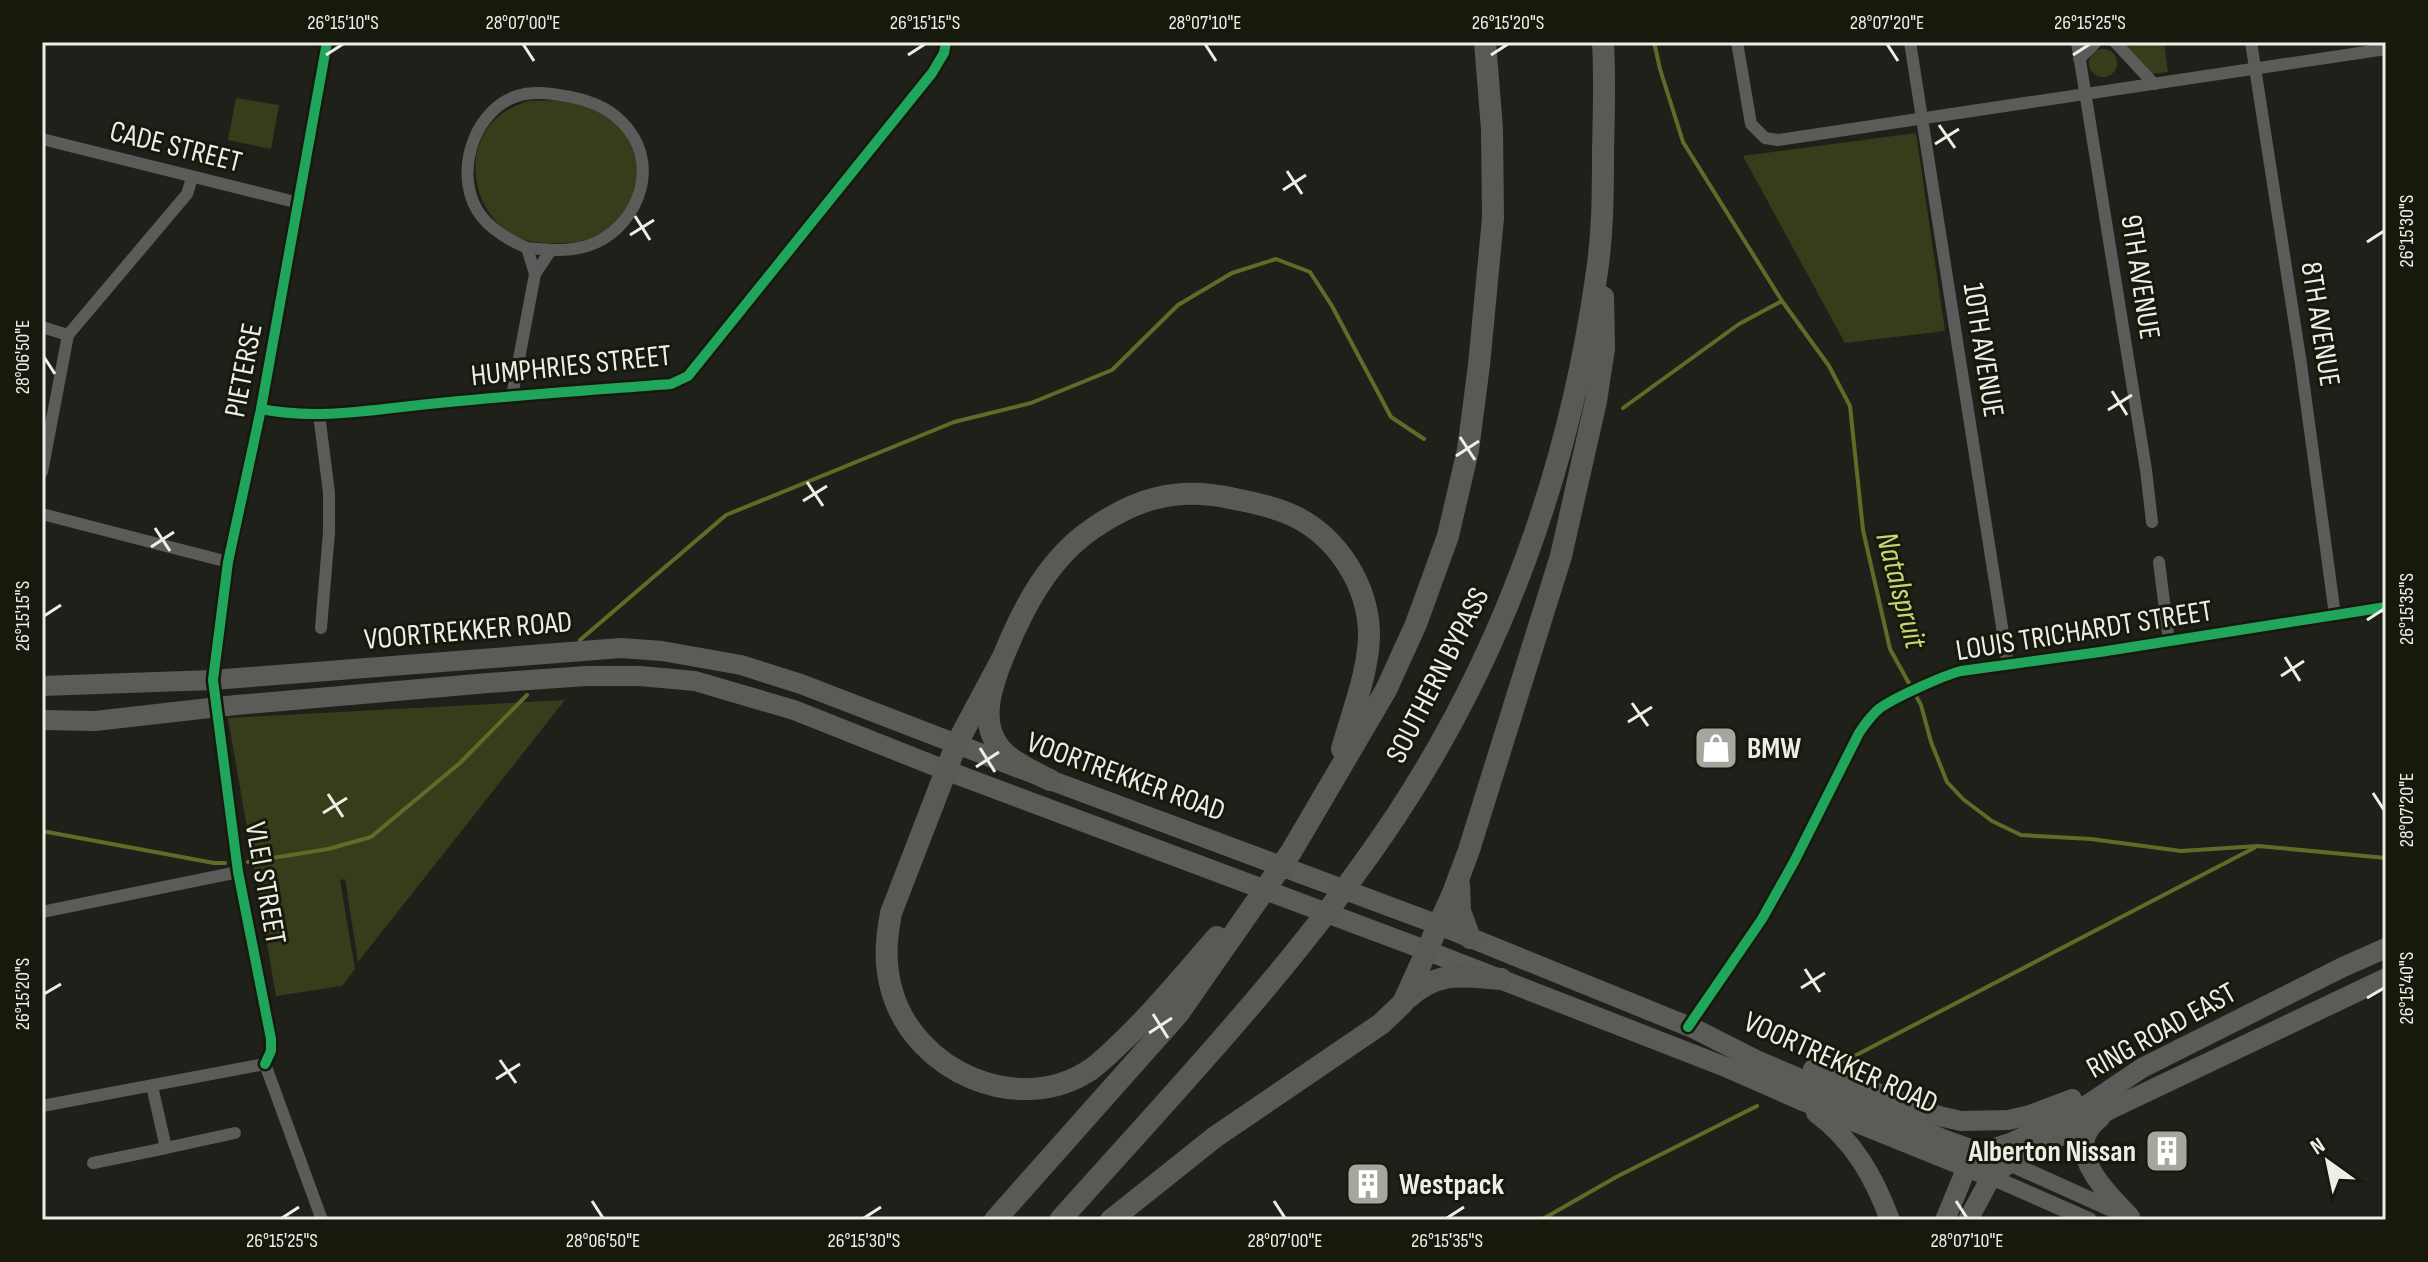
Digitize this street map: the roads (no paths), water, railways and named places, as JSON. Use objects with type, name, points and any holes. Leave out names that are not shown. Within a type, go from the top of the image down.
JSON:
[{"type":"highway","name":"SOUTHERN BYPASS","points":[[995,1220],[1178,1014],[1291,852],[1386,690],[1416,624],[1448,536],[1468,450],[1479,365],[1493,218],[1492,129],[1485,42]]},
{"type":"highway","name":"SOUTHERN BYPASS","points":[[1060,1220],[1291,956],[1345,886],[1396,815],[1449,726],[1488,651],[1522,573],[1556,469],[1581,364],[1597,276],[1603,213],[1603,44]]},
{"type":"highway","points":[[1403,1003],[1469,850],[1561,556],[1586,449],[1604,348],[1603,213]]},
{"type":"highway","points":[[1291,852],[1147,1018],[1090,1070],[1068,1081],[1045,1088],[1016,1090],[988,1085],[959,1072],[918,1040],[893,995],[887,972],[886,941],[891,913],[956,745],[1022,616],[1054,564],[1073,543],[1121,512],[1156,498],[1209,493],[1273,508],[1309,525],[1339,552],[1355,577],[1369,632],[1365,664],[1333,781]]},
{"type":"highway","points":[[1002,659],[990,694],[987,723],[1007,755],[1050,780]]},
{"type":"highway","points":[[1460,872],[1458,904],[1470,938]]},
{"type":"highway","points":[[1111,1220],[1215,1137],[1381,1024],[1430,981],[1446,976],[1501,979]]},
{"type":"main road","name":"VOORTREKKER ROAD","points":[[42,686],[213,680],[621,648],[662,651],[741,665],[801,684],[1439,925],[1692,1028],[1756,1060],[1945,1140],[2009,1163]]},
{"type":"main road","name":"VOORTREKKER ROAD","points":[[42,720],[95,721],[586,676],[654,677],[709,684],[794,710],[1501,979],[1728,1068],[1991,1177]]},
{"type":"main road","name":"RING ROAD EAST","points":[[1967,1167],[1982,1152],[2010,1143],[2087,1105],[2142,1068],[2386,948]]},
{"type":"main road","name":"RING ROAD EAST","points":[[1991,1177],[2009,1163],[2113,1108],[2386,978]]},
{"type":"main road","points":[[1692,1028],[1939,1116],[1961,1121],[1982,1122],[2030,1115],[2142,1068]]},
{"type":"main road","points":[[1803,1101],[1839,1133],[1860,1157],[1871,1174],[1890,1220]]},
{"type":"main road","points":[[2113,1108],[2096,1121],[2084,1147],[2094,1178],[2133,1219]]},
{"type":"main road","points":[[1945,1220],[1967,1167]]},
{"type":"main road","points":[[1968,1220],[1991,1177]]},
{"type":"street","name":"PIETERSE","points":[[216,708],[213,680],[228,562],[261,409],[327,42]]},
{"type":"street","name":"HUMPHRIES STREET","points":[[261,409],[283,414],[319,414],[671,384],[688,376],[932,73],[944,53],[946,42]]},
{"type":"street","points":[[1737,42],[1751,124],[1765,138],[1790,139],[2386,49]]},
{"type":"street","name":"10TH AVENUE","points":[[1910,42],[2008,665]]},
{"type":"street","name":"9TH AVENUE","points":[[2077,42],[2152,522]]},
{"type":"street","points":[[2079,59],[2096,42]]},
{"type":"street","points":[[2115,42],[2154,84]]},
{"type":"street","name":"8TH AVENUE","points":[[2251,42],[2301,364],[2335,615]]},
{"type":"street","points":[[537,93],[563,96],[587,100],[603,107],[631,132],[639,150],[643,171],[639,200],[611,235],[589,246],[564,251],[527,248],[507,239],[482,218],[471,197],[467,176],[469,156],[484,119],[517,95],[537,93]]},
{"type":"street","name":"CADE STREET","points":[[42,139],[299,203]]},
{"type":"street","points":[[42,472],[68,335],[187,194],[192,178]]},
{"type":"street","points":[[527,248],[535,274]]},
{"type":"street","points":[[512,396],[535,274],[551,250]]},
{"type":"street","points":[[42,327],[68,335]]},
{"type":"street","points":[[319,414],[329,493],[321,628]]},
{"type":"street","points":[[42,514],[228,562]]},
{"type":"street","points":[[2159,562],[2169,641]]},
{"type":"street","name":"LOUIS TRICHARDT STREET","points":[[1692,1028],[1762,919],[1864,724],[1882,706],[1945,676],[1976,668],[2386,607]]},
{"type":"street","name":"VLEI STREET","points":[[216,708],[238,872],[271,1039],[271,1051],[265,1064]]},
{"type":"street","points":[[42,912],[238,872]]},
{"type":"street","points":[[42,1106],[265,1064],[322,1220]]},
{"type":"street","points":[[152,1086],[166,1148]]},
{"type":"street","points":[[93,1163],[235,1133]]},
{"type":"street","name":"VOORTREKKER ROAD","points":[[2009,1163],[2133,1219]]},
{"type":"street","name":"VOORTREKKER ROAD","points":[[1991,1177],[2089,1220]]},
{"type":"waterway","name":"Natalspruit","points":[[1654,42],[1683,142],[1782,301],[1829,366],[1850,406],[1863,530],[1890,649],[1921,705],[1947,782],[1992,821],[2021,835],[2091,839],[2181,851],[2258,846],[2386,858]]},
{"type":"waterway","points":[[580,640],[726,515],[954,422],[1031,403],[1112,370],[1178,305],[1232,273],[1276,259],[1310,272],[1332,306],[1391,417],[1424,439]]},
{"type":"waterway","points":[[1623,408],[1739,324],[1782,301]]},
{"type":"waterway","points":[[248,862],[328,849],[371,837],[460,763],[527,695]]},
{"type":"waterway","points":[[42,831],[225,863]]},
{"type":"waterway","points":[[1841,1063],[2254,848]]},
{"type":"waterway","points":[[1541,1220],[1618,1176],[1757,1106]]},
{"type":"place","name":"BMW","points":[[1716,748]]},
{"type":"place","name":"Alberton Nissan","points":[[2167,1151]]},
{"type":"place","name":"Westpack","points":[[1368,1184]]}]
